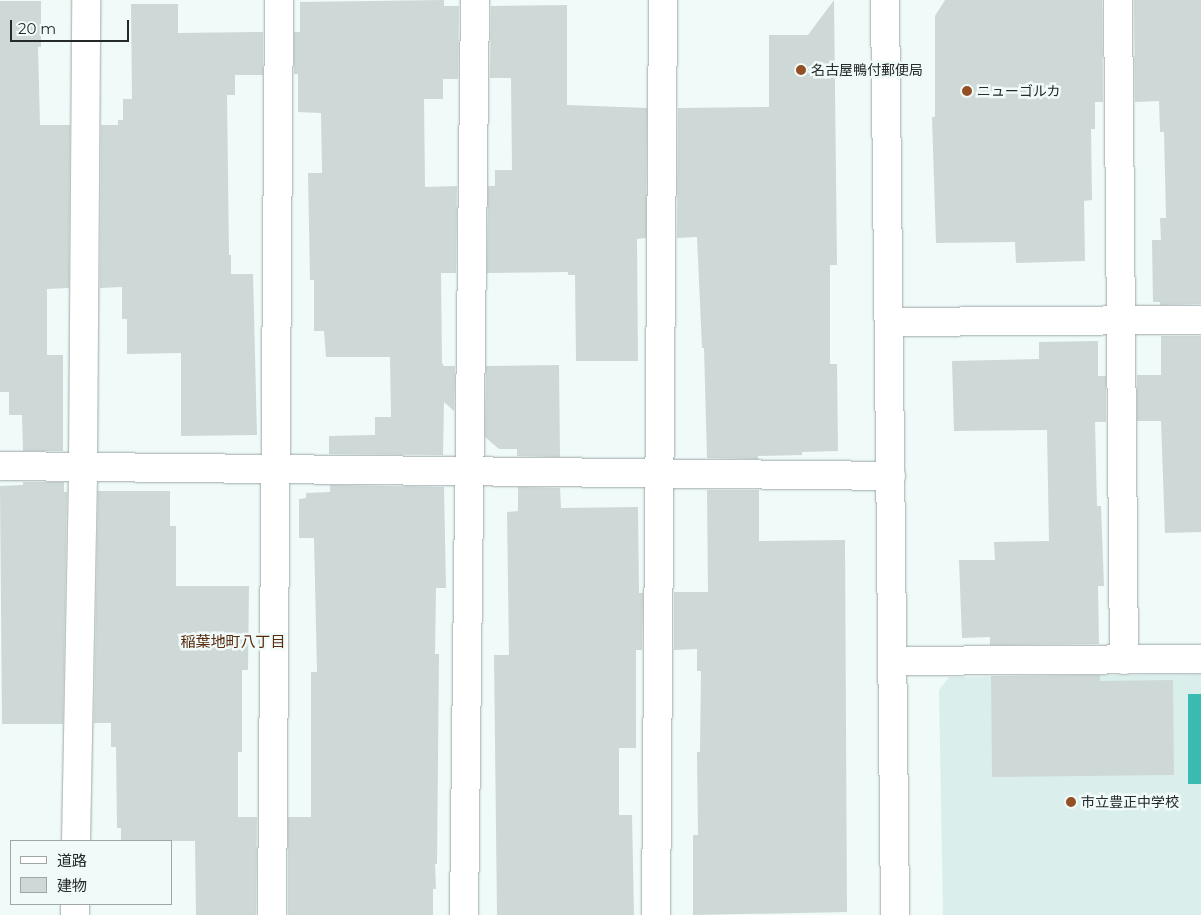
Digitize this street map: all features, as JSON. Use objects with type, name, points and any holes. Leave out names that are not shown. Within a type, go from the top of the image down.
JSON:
[{"type":"street","points":[[76,840],[84,467],[86,0]]},
{"type":"street","points":[[272,915],[279,0]]},
{"type":"street","points":[[464,915],[475,0]]},
{"type":"street","points":[[656,915],[663,0]]},
{"type":"street","points":[[886,0],[895,915]]},
{"type":"street","points":[[1118,0],[1124,660]]},
{"type":"street","points":[[889,322],[1201,320]]},
{"type":"street","points":[[0,466],[891,476]]},
{"type":"street","points":[[893,661],[1201,659]]},
{"type":"shaded area","name":"市立豊正中学校","points":[[1201,674],[1201,915],[943,915],[939,690],[949,677]]},
{"type":"water","points":[[1188,694],[1201,694],[1201,784],[1188,784]]},
{"type":"building","points":[[444,0],[444,6],[459,6],[458,79],[443,79],[443,99],[424,99],[425,187],[457,186],[456,273],[441,273],[442,363],[444,366],[455,366],[454,411],[444,402],[443,455],[329,454],[329,436],[375,435],[375,417],[391,417],[390,357],[326,357],[324,331],[314,331],[314,280],[310,280],[308,173],[322,173],[321,113],[298,112],[298,74],[294,74],[294,32],[300,32],[300,2]]},
{"type":"building","points":[[834,0],[837,265],[830,265],[830,364],[837,364],[838,451],[802,452],[802,455],[758,456],[758,459],[707,458],[704,348],[702,348],[697,237],[677,238],[678,108],[769,107],[769,35],[808,35]]},
{"type":"building","points":[[945,0],[1102,0],[1103,102],[1095,102],[1095,129],[1091,129],[1092,200],[1084,201],[1085,261],[1016,263],[1015,242],[936,243],[932,117],[935,117],[935,16]]},
{"type":"building","points":[[1134,0],[1201,0],[1201,304],[1160,305],[1160,302],[1153,302],[1152,240],[1161,240],[1160,218],[1166,218],[1164,132],[1160,132],[1159,101],[1135,102]]},
{"type":"building","points":[[0,1],[41,1],[41,47],[38,47],[40,125],[70,125],[69,288],[47,289],[47,355],[63,355],[63,451],[23,451],[22,415],[9,415],[9,392],[0,392]]},
{"type":"building","points":[[131,4],[178,4],[178,33],[263,32],[263,75],[235,75],[235,95],[227,95],[229,255],[231,255],[231,274],[253,274],[257,435],[181,436],[181,353],[127,354],[127,319],[122,319],[122,287],[100,288],[101,125],[118,125],[118,120],[123,120],[123,99],[132,99]]},
{"type":"building","points":[[567,5],[567,105],[647,108],[646,238],[637,239],[638,361],[576,361],[575,275],[568,275],[568,272],[487,273],[488,186],[495,186],[495,170],[512,170],[511,78],[490,78],[491,6]]},
{"type":"building","points":[[1161,336],[1201,336],[1201,532],[1165,533],[1161,421],[1137,421],[1137,375],[1161,375]]},
{"type":"building","points":[[1098,341],[1098,376],[1106,376],[1106,422],[1095,422],[1097,506],[1101,506],[1104,586],[1098,586],[1099,644],[990,645],[990,637],[962,638],[959,560],[995,560],[994,542],[1049,541],[1047,430],[954,431],[952,361],[1039,359],[1039,342]]},
{"type":"building","points":[[559,365],[560,457],[517,456],[517,449],[499,449],[485,437],[486,366]]},
{"type":"building","points":[[23,482],[64,482],[64,492],[67,492],[63,724],[2,724],[0,486],[23,485]]},
{"type":"building","points":[[330,485],[444,487],[446,588],[436,588],[435,654],[439,654],[437,864],[435,864],[436,889],[433,889],[433,915],[288,915],[288,817],[311,817],[311,672],[317,672],[314,538],[299,538],[299,499],[306,498],[306,493],[330,492]]},
{"type":"building","points":[[518,487],[560,488],[561,508],[638,507],[639,593],[643,593],[642,650],[636,650],[636,748],[619,748],[619,815],[632,815],[634,915],[497,915],[494,655],[509,655],[507,512],[518,511]]},
{"type":"building","points":[[707,490],[759,490],[759,541],[845,540],[847,912],[693,915],[693,835],[698,835],[697,752],[700,752],[701,671],[697,671],[697,649],[674,650],[674,592],[708,592]]},
{"type":"building","points":[[98,491],[170,491],[170,526],[176,526],[176,586],[249,586],[248,670],[242,670],[242,752],[238,752],[238,817],[257,817],[256,915],[196,915],[195,841],[121,840],[121,828],[117,828],[116,747],[111,747],[111,723],[94,723]]},
{"type":"building","points":[[1100,675],[1100,681],[1173,680],[1174,775],[992,777],[991,676]]},
{"type":"place","name":"名古屋鴨付郵便局","points":[[801,70]]},
{"type":"place","name":"ニューゴルカ","points":[[967,91]]},
{"type":"place","name":"市立豊正中学校","points":[[1071,802]]},
{"type":"district","name":"稲葉地町八丁目","points":[[233,642]]}]
